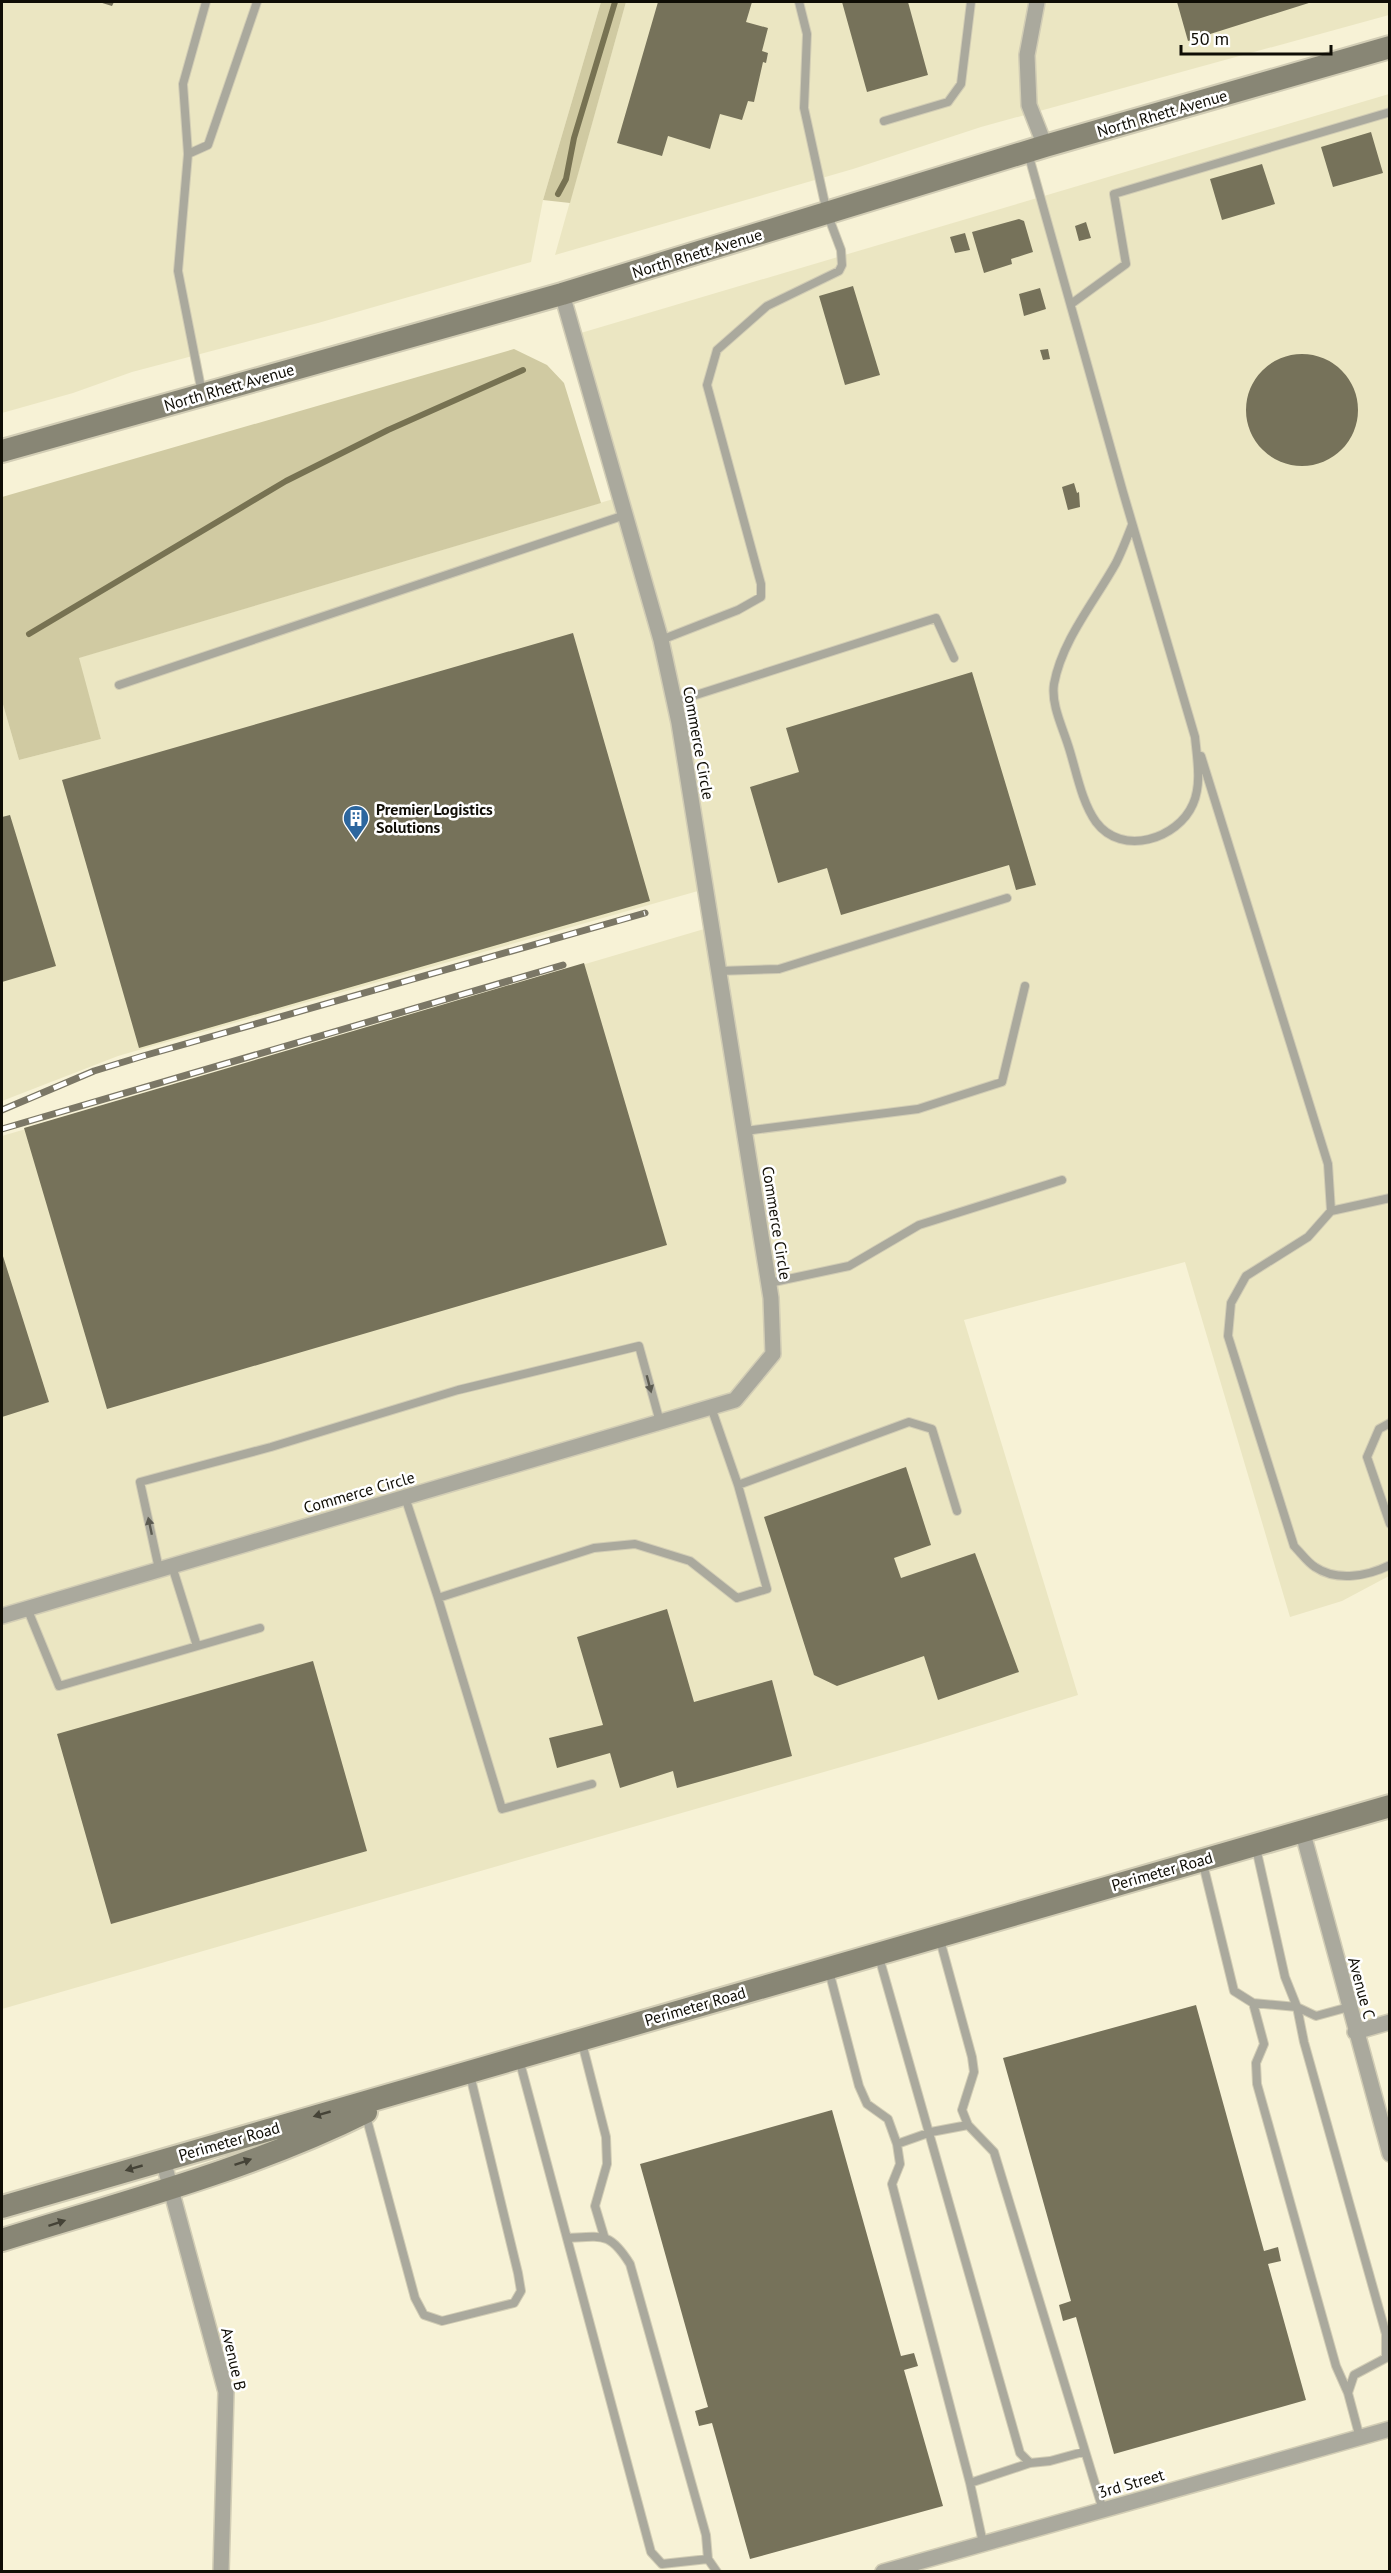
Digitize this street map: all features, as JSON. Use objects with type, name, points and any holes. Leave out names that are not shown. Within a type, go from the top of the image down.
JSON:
[{"type":"street","points":[[1036,149],[1029,105],[1027,55],[1037,2]]},
{"type":"street","name":"North Rhett Avenue","points":[[2,451],[561,294],[1036,149],[1389,47]]},
{"type":"street","name":"Commerce Circle","points":[[2,1616],[735,1400],[773,1354],[769,1283],[674,702],[661,640],[561,294]]},
{"type":"street","name":"Perimeter Road","points":[[2,2207],[163,2160],[364,2108],[418,2086],[1389,1806]]},
{"type":"street","name":"Avenue C","points":[[1302,1830],[1389,2154]]},
{"type":"street","points":[[1355,2032],[1389,2022]]},
{"type":"street","points":[[2,2240],[319,2136],[364,2108]]},
{"type":"street","name":"Avenue B","points":[[163,2160],[172,2186],[226,2392],[220,2571]]},
{"type":"street","name":"3rd Street","points":[[883,2571],[1389,2429]]},
{"type":"lane","points":[[202,394],[178,271],[188,154],[183,84],[206,2]]},
{"type":"lane","points":[[188,154],[208,145],[257,2]]},
{"type":"lane","points":[[661,640],[738,610],[761,597],[761,584],[707,385],[717,350],[767,306],[839,271],[842,265],[841,250],[827,213],[804,108],[807,34],[799,2]]},
{"type":"lane","points":[[884,122],[948,102],[961,84],[971,2]]},
{"type":"lane","points":[[1071,304],[1126,264],[1114,195],[1389,112]]},
{"type":"lane","points":[[1036,149],[1071,304],[1132,525],[1195,737],[1328,1164],[1331,1211]]},
{"type":"lane","points":[[119,685],[625,515]]},
{"type":"lane","points":[[1132,525],[1116,562],[1064,655],[1054,684],[1054,701],[1085,798],[1096,822],[1112,835],[1135,842],[1158,838],[1181,824],[1194,803],[1199,771],[1195,737]]},
{"type":"lane","points":[[674,702],[936,618],[954,658]]},
{"type":"lane","points":[[718,971],[779,969],[1007,898]]},
{"type":"lane","points":[[745,1131],[918,1109],[1002,1082],[1025,986]]},
{"type":"lane","points":[[769,1283],[849,1266],[919,1225],[1062,1180]]},
{"type":"lane","points":[[1389,1198],[1331,1211],[1308,1238],[1246,1276],[1231,1303],[1228,1336],[1294,1546],[1315,1568],[1341,1577],[1375,1573],[1389,1565]]},
{"type":"lane","points":[[197,1646],[166,1567],[140,1482],[271,1447],[458,1390],[639,1346],[660,1422]]},
{"type":"lane","points":[[438,1598],[594,1548],[635,1545],[690,1561],[737,1598],[767,1589],[738,1485],[711,1407]]},
{"type":"lane","points":[[738,1485],[909,1422],[932,1430],[957,1511]]},
{"type":"lane","points":[[1389,1423],[1379,1429],[1367,1456],[1389,1524]]},
{"type":"lane","points":[[405,1497],[502,1809],[592,1784]]},
{"type":"lane","points":[[27,1608],[59,1686],[260,1628]]},
{"type":"lane","points":[[1255,1844],[1286,1977],[1386,2334],[1386,2358],[1354,2375],[1348,2393]]},
{"type":"lane","points":[[1202,1859],[1234,1991],[1253,2003],[1296,2007],[1316,2016],[1349,2007]]},
{"type":"lane","points":[[939,1936],[972,2056],[974,2072],[962,2110],[968,2125],[994,2152],[1083,2452],[1103,2510]]},
{"type":"lane","points":[[878,1953],[931,2132],[1020,2453],[1030,2463]]},
{"type":"lane","points":[[828,1968],[859,2086],[867,2104],[888,2119],[897,2144],[900,2164],[892,2184],[970,2483],[983,2543]]},
{"type":"lane","points":[[1253,2003],[1264,2044],[1256,2063],[1257,2084],[1336,2366],[1348,2393],[1360,2438]]},
{"type":"lane","points":[[581,2039],[606,2137],[607,2164],[595,2206],[604,2236]]},
{"type":"lane","points":[[518,2057],[651,2552],[662,2564],[708,2559]]},
{"type":"lane","points":[[364,2108],[415,2298],[424,2315],[442,2321],[514,2303],[521,2291],[518,2273],[470,2072]]},
{"type":"lane","points":[[897,2144],[931,2132],[968,2125]]},
{"type":"lane","points":[[567,2238],[604,2236],[620,2247],[630,2264],[706,2535],[708,2559],[717,2571]]},
{"type":"lane","points":[[970,2483],[1030,2463],[1050,2461],[1083,2452]]},
{"type":"shaded area","points":[[2,2],[601,2],[543,200],[531,262],[318,323],[132,372],[73,393],[2,413]]},
{"type":"shaded area","points":[[601,2],[626,2],[570,203],[543,200]]},
{"type":"shaded area","points":[[626,2],[1389,2],[1389,15],[981,127],[853,169],[555,255]]},
{"type":"shaded area","points":[[1389,94],[1389,1576],[1342,1601],[1290,1617],[1185,1262],[964,1320],[1078,1695],[921,1744],[2,2009],[2,1136],[711,927],[705,889],[118,1056],[2,1101],[2,701],[19,760],[101,739],[78,658],[620,497],[574,335]]},
{"type":"shaded area","points":[[514,349],[547,365],[564,383],[601,503],[79,658],[101,739],[19,760],[2,701],[2,497]]},
{"type":"building","points":[[99,2],[114,2],[112,6]]},
{"type":"building","points":[[658,2],[752,2],[746,22],[768,28],[762,51],[768,53],[766,63],[763,62],[754,102],[748,101],[742,120],[720,114],[710,149],[668,136],[662,156],[617,143]]},
{"type":"building","points":[[842,2],[908,2],[928,75],[867,92]]},
{"type":"building","points":[[1177,2],[1312,2],[1188,41]]},
{"type":"building","points":[[1371,132],[1383,173],[1333,187],[1321,147]]},
{"type":"building","points":[[1262,164],[1275,204],[1222,220],[1210,179]]},
{"type":"building","points":[[1019,219],[1024,221],[1033,252],[1011,259],[1012,264],[984,273],[972,232]]},
{"type":"building","points":[[1086,222],[1091,238],[1079,241],[1075,226]]},
{"type":"building","points":[[965,233],[970,250],[955,253],[950,237]]},
{"type":"building","points":[[853,286],[880,375],[845,385],[819,296]]},
{"type":"building","points":[[1040,288],[1046,309],[1024,316],[1019,294]]},
{"type":"building","points":[[1048,349],[1050,359],[1043,360],[1040,350]]},
{"type":"building","points":[[1302,354],[1324,358],[1342,370],[1354,388],[1358,410],[1354,432],[1342,450],[1324,462],[1302,466],[1280,462],[1262,450],[1250,432],[1246,410],[1250,388],[1262,370],[1280,358]]},
{"type":"building","points":[[1074,483],[1077,493],[1079,492],[1080,507],[1068,510],[1062,487]]},
{"type":"building","name":"Premier Logistics Solutions","points":[[573,633],[650,901],[139,1048],[62,780]]},
{"type":"building","points":[[972,672],[1036,885],[1016,890],[1009,865],[841,915],[827,868],[778,883],[750,787],[799,772],[786,728]]},
{"type":"building","points":[[10,815],[56,966],[2,982],[2,817]]},
{"type":"building","points":[[584,963],[667,1245],[107,1409],[24,1128]]},
{"type":"building","points":[[2,1253],[49,1402],[2,1417]]},
{"type":"building","points":[[906,1467],[931,1545],[894,1558],[901,1578],[975,1553],[1019,1672],[938,1700],[924,1656],[837,1686],[814,1675],[764,1517]]},
{"type":"building","points":[[667,1609],[694,1702],[772,1680],[792,1756],[677,1788],[673,1771],[620,1788],[610,1753],[557,1768],[549,1738],[603,1725],[577,1637]]},
{"type":"building","points":[[313,1661],[367,1851],[111,1924],[57,1734]]},
{"type":"building","points":[[1196,2005],[1264,2251],[1278,2247],[1281,2261],[1268,2264],[1306,2400],[1114,2454],[1076,2317],[1063,2321],[1059,2305],[1071,2301],[1003,2058]]},
{"type":"building","points":[[832,2110],[901,2356],[914,2353],[918,2366],[904,2370],[943,2506],[750,2559],[712,2423],[699,2426],[695,2411],[708,2407],[640,2164]]},
{"type":"waterway","points":[[558,194],[566,179],[574,138],[615,2]]},
{"type":"waterway","points":[[29,634],[286,481],[388,430],[523,370]]},
{"type":"railway","points":[[2,1110],[94,1071],[645,913]]},
{"type":"railway","points":[[2,1129],[563,965]]},
{"type":"place","name":"Premier Logistics Solutions","points":[[356,841]]}]
